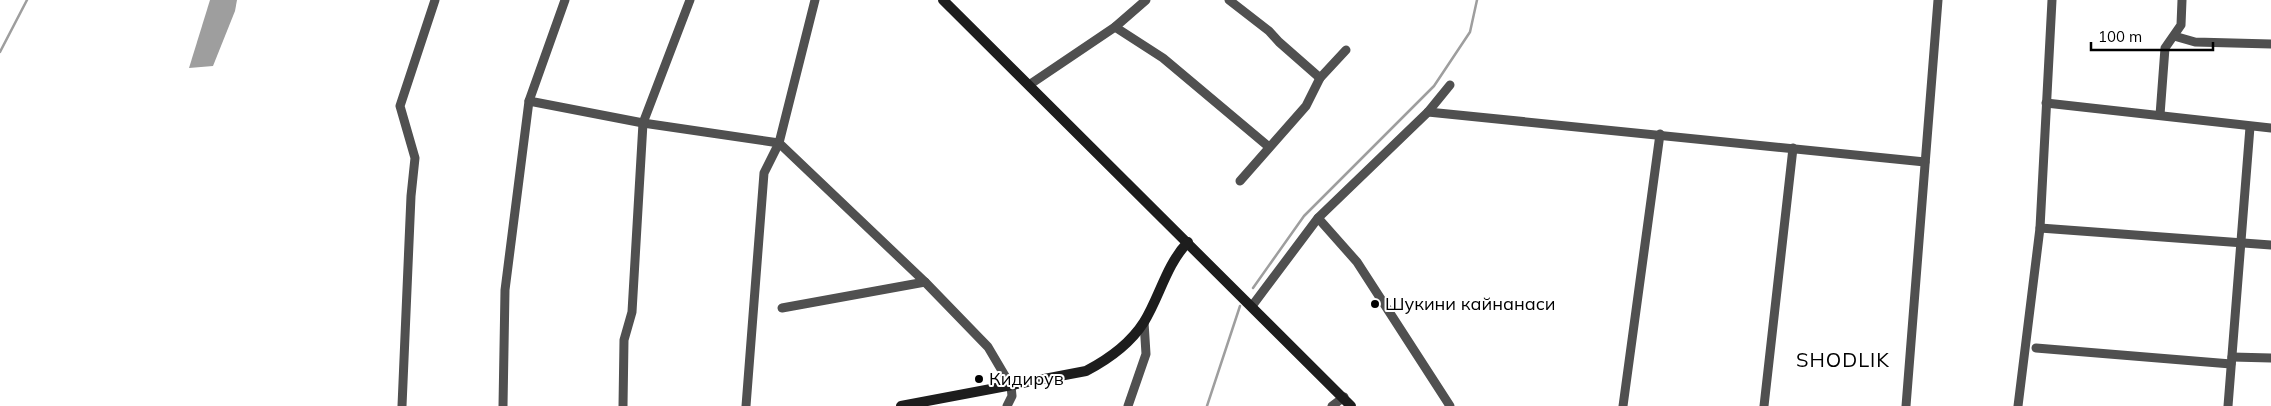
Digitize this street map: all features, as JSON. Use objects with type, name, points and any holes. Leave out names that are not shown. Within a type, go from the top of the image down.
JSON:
[{"type":"main road","points":[[943,0],[1351,406]]},
{"type":"main road","points":[[905,406],[1086,372],[1116,353],[1144,322],[1177,254],[1188,242]]},
{"type":"street","points":[[402,406],[410,196],[414,158],[400,106],[435,0]]},
{"type":"street","points":[[503,406],[505,290],[528,100],[565,0]]},
{"type":"street","points":[[623,406],[624,340],[632,312],[643,123],[690,0]]},
{"type":"street","points":[[746,406],[764,173],[779,143],[815,0]]},
{"type":"street","points":[[1029,85],[1115,27],[1146,0]]},
{"type":"street","points":[[1229,0],[1270,31],[1279,42],[1320,78]]},
{"type":"street","points":[[1906,406],[1938,0]]},
{"type":"street","points":[[2018,406],[2040,228],[2052,0]]},
{"type":"street","points":[[2160,115],[2165,48],[2181,25],[2182,0]]},
{"type":"street","points":[[1115,27],[1163,58],[1269,147]]},
{"type":"street","points":[[2174,36],[2195,42],[2271,44]]},
{"type":"street","points":[[1240,181],[1306,106],[1320,78],[1346,50]]},
{"type":"street","points":[[1252,306],[1318,218],[1428,112],[1450,85]]},
{"type":"street","points":[[528,100],[643,123],[779,143],[925,282],[988,347],[1011,386],[1012,396],[1007,406]]},
{"type":"street","points":[[2046,103],[2271,128]]},
{"type":"street","points":[[1428,112],[1925,162]]},
{"type":"street","points":[[2228,406],[2250,126]]},
{"type":"street","points":[[1623,406],[1660,134]]},
{"type":"street","points":[[1764,406],[1793,148]]},
{"type":"street","points":[[1318,218],[1357,262],[1450,406]]},
{"type":"street","points":[[2040,228],[2271,244]]},
{"type":"street","points":[[782,308],[925,282]]},
{"type":"street","points":[[1128,406],[1146,354],[1144,322]]},
{"type":"street","points":[[2036,348],[2231,361],[2271,358]]},
{"type":"street","points":[[1332,406],[1344,397]]},
{"type":"shaded area","points":[[210,0],[237,0],[235,11],[213,66],[189,68]]},
{"type":"waterway","points":[[0,52],[27,0]]},
{"type":"waterway","points":[[1253,288],[1304,216],[1434,86],[1470,32],[1477,0]]},
{"type":"waterway","points":[[1207,406],[1240,306]]},
{"type":"place","name":"Шукини кайнанаси","points":[[1375,304]]},
{"type":"place","name":"Кидирув","points":[[979,379]]},
{"type":"district","name":"SHODLIK","points":[[1843,360]]}]
